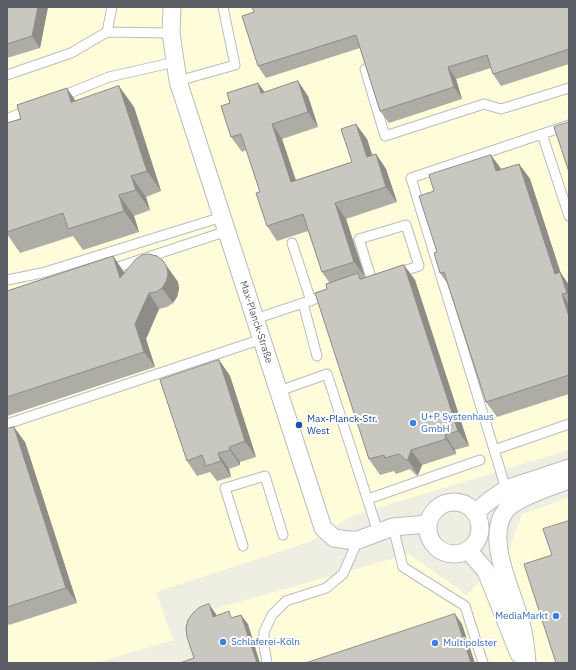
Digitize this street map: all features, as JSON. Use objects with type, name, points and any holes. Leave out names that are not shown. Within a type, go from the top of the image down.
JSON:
[{"type":"street","name":"Max-Planck-Straße","points":[[172,7],[171,33],[178,81],[323,528],[334,538],[358,540],[385,530],[428,524]]},
{"type":"street","points":[[476,512],[506,489],[569,468]]},
{"type":"street","points":[[527,663],[522,627],[499,555],[497,536],[499,523],[506,510],[517,502],[546,488],[569,480]]},
{"type":"street","points":[[448,502],[460,502],[466,504],[476,512],[480,523],[480,532],[474,545],[468,550],[453,554],[441,550],[430,538],[428,524],[434,511],[438,507],[448,502]]},
{"type":"street","points":[[468,550],[486,572],[523,663]]},
{"type":"lane","points":[[108,32],[112,7]]},
{"type":"lane","points":[[178,81],[235,65],[223,7]]},
{"type":"lane","points":[[7,75],[71,53],[108,32],[171,33]]},
{"type":"lane","points":[[51,101],[110,77],[175,62]]},
{"type":"lane","points":[[365,69],[385,136],[484,104],[501,109],[569,88]]},
{"type":"lane","points":[[7,119],[36,107]]},
{"type":"lane","points":[[506,489],[411,178],[569,125]]},
{"type":"lane","points":[[542,134],[569,216]]},
{"type":"lane","points":[[98,274],[224,224]]},
{"type":"lane","points":[[7,280],[42,273],[224,224]]},
{"type":"lane","points":[[406,225],[418,266],[376,280],[359,239],[406,225]]},
{"type":"lane","points":[[292,243],[307,302],[317,356]]},
{"type":"lane","points":[[255,319],[338,292]]},
{"type":"lane","points":[[7,424],[262,339]]},
{"type":"lane","points":[[279,391],[327,374],[368,499],[404,567],[465,606],[483,663]]},
{"type":"lane","points":[[494,450],[569,424]]},
{"type":"lane","points":[[368,499],[480,460]]},
{"type":"lane","points":[[243,546],[224,488],[265,476],[283,535]]},
{"type":"lane","points":[[267,663],[264,645],[264,632],[272,615],[286,601],[326,588],[343,574],[358,540]]},
{"type":"shaded area","points":[[7,7],[569,7],[569,450],[354,515],[309,542],[156,592],[173,640],[97,663],[7,663]]},
{"type":"shaded area","points":[[569,497],[569,663],[196,663],[203,612],[409,554],[467,595],[509,549],[522,514]]},
{"type":"building","points":[[7,7],[38,7],[32,36],[7,44]]},
{"type":"building","points":[[252,7],[569,7],[569,49],[493,74],[487,55],[448,67],[454,87],[380,111],[356,35],[258,66],[242,16],[254,12]]},
{"type":"building","points":[[298,81],[308,112],[272,124],[291,182],[352,162],[341,129],[356,124],[367,157],[376,154],[386,187],[335,203],[354,262],[322,272],[303,214],[267,226],[256,193],[260,192],[241,134],[231,137],[221,106],[230,103],[227,93],[258,83],[261,93]]},
{"type":"building","points":[[119,86],[147,171],[131,176],[136,190],[119,195],[124,211],[68,229],[63,213],[7,232],[7,123],[21,119],[17,105],[67,88],[71,102]]},
{"type":"building","points":[[569,122],[569,172],[554,127]]},
{"type":"building","points":[[491,155],[496,171],[519,164],[555,274],[560,272],[567,293],[562,294],[569,317],[569,375],[486,402],[444,272],[440,273],[434,253],[437,252],[419,196],[434,191],[429,175]]},
{"type":"building","points":[[149,254],[157,256],[163,261],[167,267],[168,274],[166,282],[162,288],[156,292],[149,293],[135,324],[144,352],[7,397],[7,291],[113,256],[120,278],[136,259],[142,255]]},
{"type":"building","points":[[404,265],[458,431],[445,435],[446,439],[411,450],[408,460],[399,454],[385,458],[384,455],[369,459],[315,293],[327,289],[326,284],[358,273],[360,279]]},
{"type":"building","points":[[219,360],[245,441],[229,447],[230,450],[218,453],[221,461],[206,466],[202,455],[187,461],[160,380]]},
{"type":"building","points":[[14,427],[66,588],[7,607],[7,429]]},
{"type":"building","name":"MediaMarkt","points":[[569,521],[569,663],[556,663],[524,564],[552,555],[543,529]]},
{"type":"building","name":"Schlaferei-Köln","points":[[209,604],[213,617],[229,611],[231,618],[241,615],[257,663],[180,663],[194,658],[187,637],[186,628],[188,620],[200,607]]},
{"type":"building","name":"Multipolster","points":[[455,614],[471,663],[306,663]]},
{"type":"place","name":"U+P Systenhaus GmbH","points":[[413,423]]},
{"type":"place","name":"Max-Planck-Str. West","points":[[299,425]]},
{"type":"place","name":"MediaMarkt","points":[[556,616]]},
{"type":"place","name":"Schlaferei-Köln","points":[[223,642]]},
{"type":"place","name":"Multipolster","points":[[435,643]]}]
